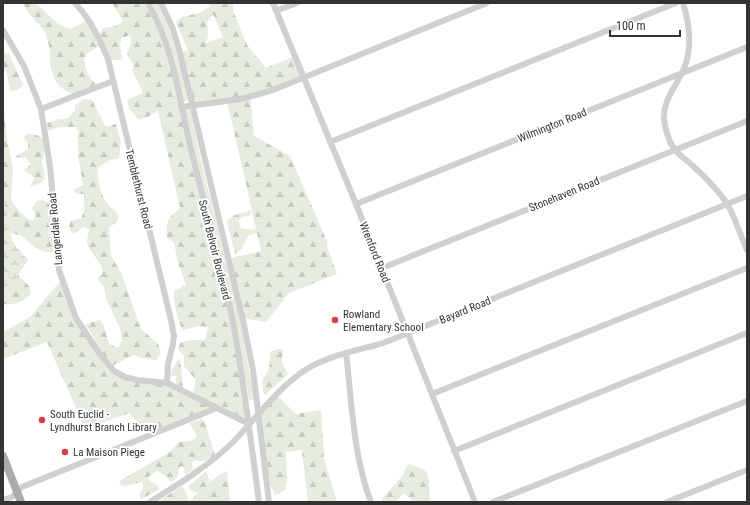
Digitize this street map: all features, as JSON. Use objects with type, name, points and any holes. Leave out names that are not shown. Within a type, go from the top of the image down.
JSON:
[{"type":"main road","points":[[3,456],[21,502]]},
{"type":"street","name":"Temblethurst Road","points":[[75,3],[85,14],[97,33],[108,59],[173,332],[173,344],[168,364],[167,383]]},
{"type":"street","name":"South Belvoir Boulevard","points":[[148,3],[162,31],[170,54],[181,107],[232,320],[242,372],[259,502]]},
{"type":"street","name":"South Belvoir Boulevard","points":[[161,3],[173,29],[177,42],[244,325],[253,370],[269,502]]},
{"type":"street","name":"Wrenford Road","points":[[273,3],[382,268],[475,502]]},
{"type":"street","points":[[276,11],[297,3]]},
{"type":"street","points":[[181,107],[241,99],[273,90],[486,3]]},
{"type":"street","points":[[330,142],[676,3]]},
{"type":"street","points":[[683,3],[689,23],[686,62],[682,73],[666,100],[664,108],[668,137],[675,150],[704,176],[727,204],[747,250]]},
{"type":"street","name":"Langerdale Road","points":[[3,30],[24,66],[41,109],[49,160],[59,270],[76,318],[99,353],[114,371],[125,377],[137,380],[167,383],[249,424]]},
{"type":"street","name":"Wilmington Road","points":[[356,204],[747,47]]},
{"type":"street","points":[[41,109],[113,81]]},
{"type":"street","name":"Stonehaven Road","points":[[382,268],[747,121]]},
{"type":"street","name":"Bayard Road","points":[[150,502],[217,456],[234,441],[258,414],[292,380],[306,370],[326,360],[408,333],[747,196]]},
{"type":"street","points":[[432,394],[747,268]]},
{"type":"street","points":[[454,451],[747,333]]},
{"type":"street","points":[[346,353],[358,458],[365,487],[371,502]]},
{"type":"street","points":[[493,502],[747,401]]},
{"type":"street","points":[[3,500],[12,497],[22,487],[217,408]]},
{"type":"street","points":[[667,502],[747,470]]},
{"type":"green space","points":[[23,3],[36,3],[58,24],[70,29],[87,21],[99,46],[88,53],[84,58],[84,62],[89,76],[97,84],[73,94],[63,89],[53,76],[48,40],[45,33],[25,8]]},
{"type":"green space","points":[[112,3],[148,3],[162,31],[227,298],[249,424],[217,408],[149,435],[129,413],[85,429],[47,342],[3,359],[3,332],[30,317],[62,279],[76,318],[99,353],[125,377],[167,383],[193,395],[196,380],[184,366],[184,355],[178,350],[180,343],[192,340],[205,340],[208,327],[199,326],[183,330],[178,317],[174,300],[174,291],[186,285],[178,263],[174,242],[167,238],[167,224],[172,215],[180,208],[158,111],[139,120],[129,109],[127,100],[143,93],[132,70],[134,66],[127,54],[131,37],[130,35],[122,38],[120,44],[122,59],[111,60],[100,33],[103,28],[117,26],[123,21]]},
{"type":"green space","points":[[152,3],[158,3],[164,14],[172,38],[188,99],[185,102],[183,102],[160,20]]},
{"type":"green space","points":[[209,3],[233,3],[234,13],[247,45],[266,68],[295,56],[304,77],[250,96],[254,136],[290,156],[327,241],[327,247],[337,274],[289,293],[266,322],[243,318],[228,259],[261,251],[257,233],[249,235],[241,250],[235,254],[227,222],[235,215],[252,210],[227,101],[193,106],[180,53],[188,50],[176,22],[181,17],[200,13],[210,6]],"holes":[[[213,14],[223,37],[206,43],[208,35],[207,22]],[[252,211],[256,229],[251,230],[240,228],[239,220],[243,217],[249,216]]]},
{"type":"green space","points":[[3,54],[9,54],[23,85],[19,89],[12,91],[10,90],[7,74],[3,67]]},
{"type":"green space","points":[[84,99],[92,100],[106,127],[116,124],[121,143],[119,158],[110,160],[97,168],[101,192],[108,204],[119,216],[117,221],[109,228],[111,255],[121,273],[141,329],[158,344],[161,352],[156,360],[134,355],[112,366],[99,349],[86,325],[100,320],[104,326],[109,344],[118,348],[122,340],[120,328],[108,303],[104,287],[97,278],[103,273],[101,265],[88,247],[87,241],[89,229],[83,227],[72,234],[69,226],[71,221],[81,218],[84,212],[84,194],[76,194],[73,190],[83,185],[78,156],[78,132],[76,127],[59,127],[48,131],[47,123],[59,119],[67,119],[75,110],[75,105]]},
{"type":"green space","points":[[3,106],[8,145],[13,168],[11,199],[14,205],[25,217],[32,221],[36,216],[32,208],[37,201],[43,200],[50,204],[54,247],[53,252],[38,249],[19,235],[3,234]]},
{"type":"green space","points":[[187,108],[191,113],[202,165],[242,327],[254,399],[249,400],[243,365],[198,174],[185,110]]},
{"type":"green space","points":[[26,134],[37,135],[43,139],[45,147],[42,162],[45,179],[37,185],[29,187],[34,177],[24,170],[31,164],[25,157],[15,157],[28,149],[28,143],[24,138]]},
{"type":"green space","points":[[3,191],[10,234],[14,244],[28,260],[7,291],[3,286]]},
{"type":"green space","points":[[13,270],[29,286],[31,294],[25,300],[18,303],[3,304],[3,272]]},
{"type":"green space","points":[[283,349],[282,363],[288,374],[265,395],[263,392],[262,381],[269,367],[270,352]]},
{"type":"green space","points":[[178,360],[180,360],[183,387],[176,384],[176,376],[172,376],[171,371]]},
{"type":"green space","points":[[276,395],[296,414],[321,410],[324,459],[337,502],[308,502],[302,450],[286,452],[287,479],[285,490],[275,495],[265,466],[258,414]]},
{"type":"green space","points":[[202,419],[206,426],[215,455],[205,460],[194,460],[192,463],[193,470],[186,475],[183,466],[180,467],[177,478],[171,482],[167,477],[157,471],[148,477],[151,482],[160,489],[141,499],[139,494],[143,489],[143,482],[124,486],[119,484],[121,480],[170,452],[178,442],[190,441],[196,438],[196,434],[189,423]]},
{"type":"green space","points":[[408,464],[421,468],[428,476],[430,502],[412,502],[412,500],[404,493],[395,502],[383,502],[382,499],[403,475]]},
{"type":"green space","points":[[206,471],[210,482],[227,471],[230,502],[158,502],[182,486],[189,501],[198,493],[192,491],[188,487]]},
{"type":"place","name":"Rowland Elementary School","points":[[335,320]]},
{"type":"place","name":"South Euclid - Lyndhurst Branch Library","points":[[42,420]]},
{"type":"place","name":"La Maison Piege","points":[[65,452]]}]
